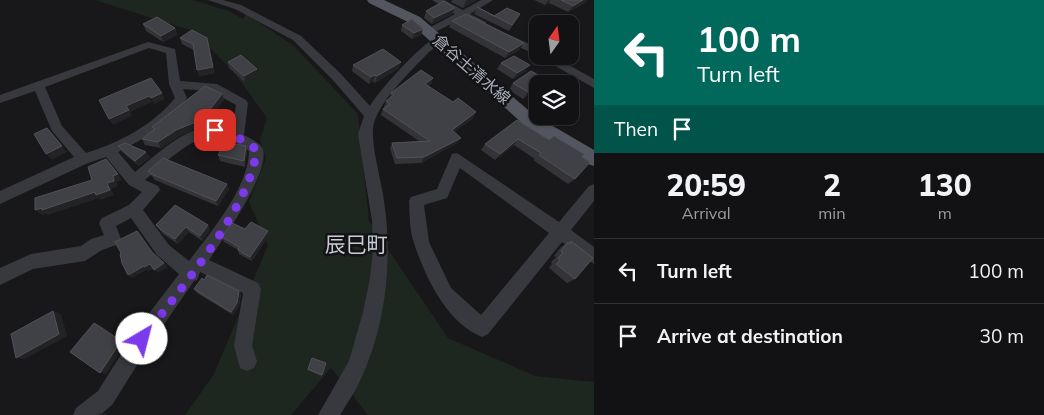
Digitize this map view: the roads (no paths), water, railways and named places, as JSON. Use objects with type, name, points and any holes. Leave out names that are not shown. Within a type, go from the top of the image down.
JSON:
[{"type":"main road","name":"倉谷土清水線","points":[[373,0],[408,16],[528,119],[594,159]]},
{"type":"street","points":[[213,0],[238,7],[297,38],[336,76],[370,116]]},
{"type":"street","points":[[437,0],[529,49]]},
{"type":"street","points":[[328,415],[354,373],[364,342],[377,287],[382,252],[376,193],[365,134],[370,116],[402,75],[428,46],[433,36],[463,14],[488,0]]},
{"type":"street","points":[[0,99],[148,45],[171,51],[175,84],[181,98],[172,111],[129,141],[83,159],[0,198]]},
{"type":"street","points":[[559,65],[594,84]]},
{"type":"street","points":[[175,84],[213,87],[242,103],[237,137]]},
{"type":"street","points":[[38,85],[57,128],[83,159]]},
{"type":"street","points":[[84,415],[105,398],[142,339],[232,215],[256,163],[256,149],[237,137],[215,130],[183,142],[134,182]]},
{"type":"street","points":[[0,277],[31,262],[85,253],[97,244],[112,240],[107,222],[134,210],[153,190],[134,182],[109,150]]},
{"type":"street","points":[[594,190],[560,231],[482,328],[458,308],[445,294],[421,242],[416,201],[442,194],[457,158],[560,231],[594,256]]},
{"type":"street","points":[[134,210],[163,250],[195,268],[252,288],[243,346],[246,361]]},
{"type":"district","name":"辰巳町","points":[[356,244]]}]
